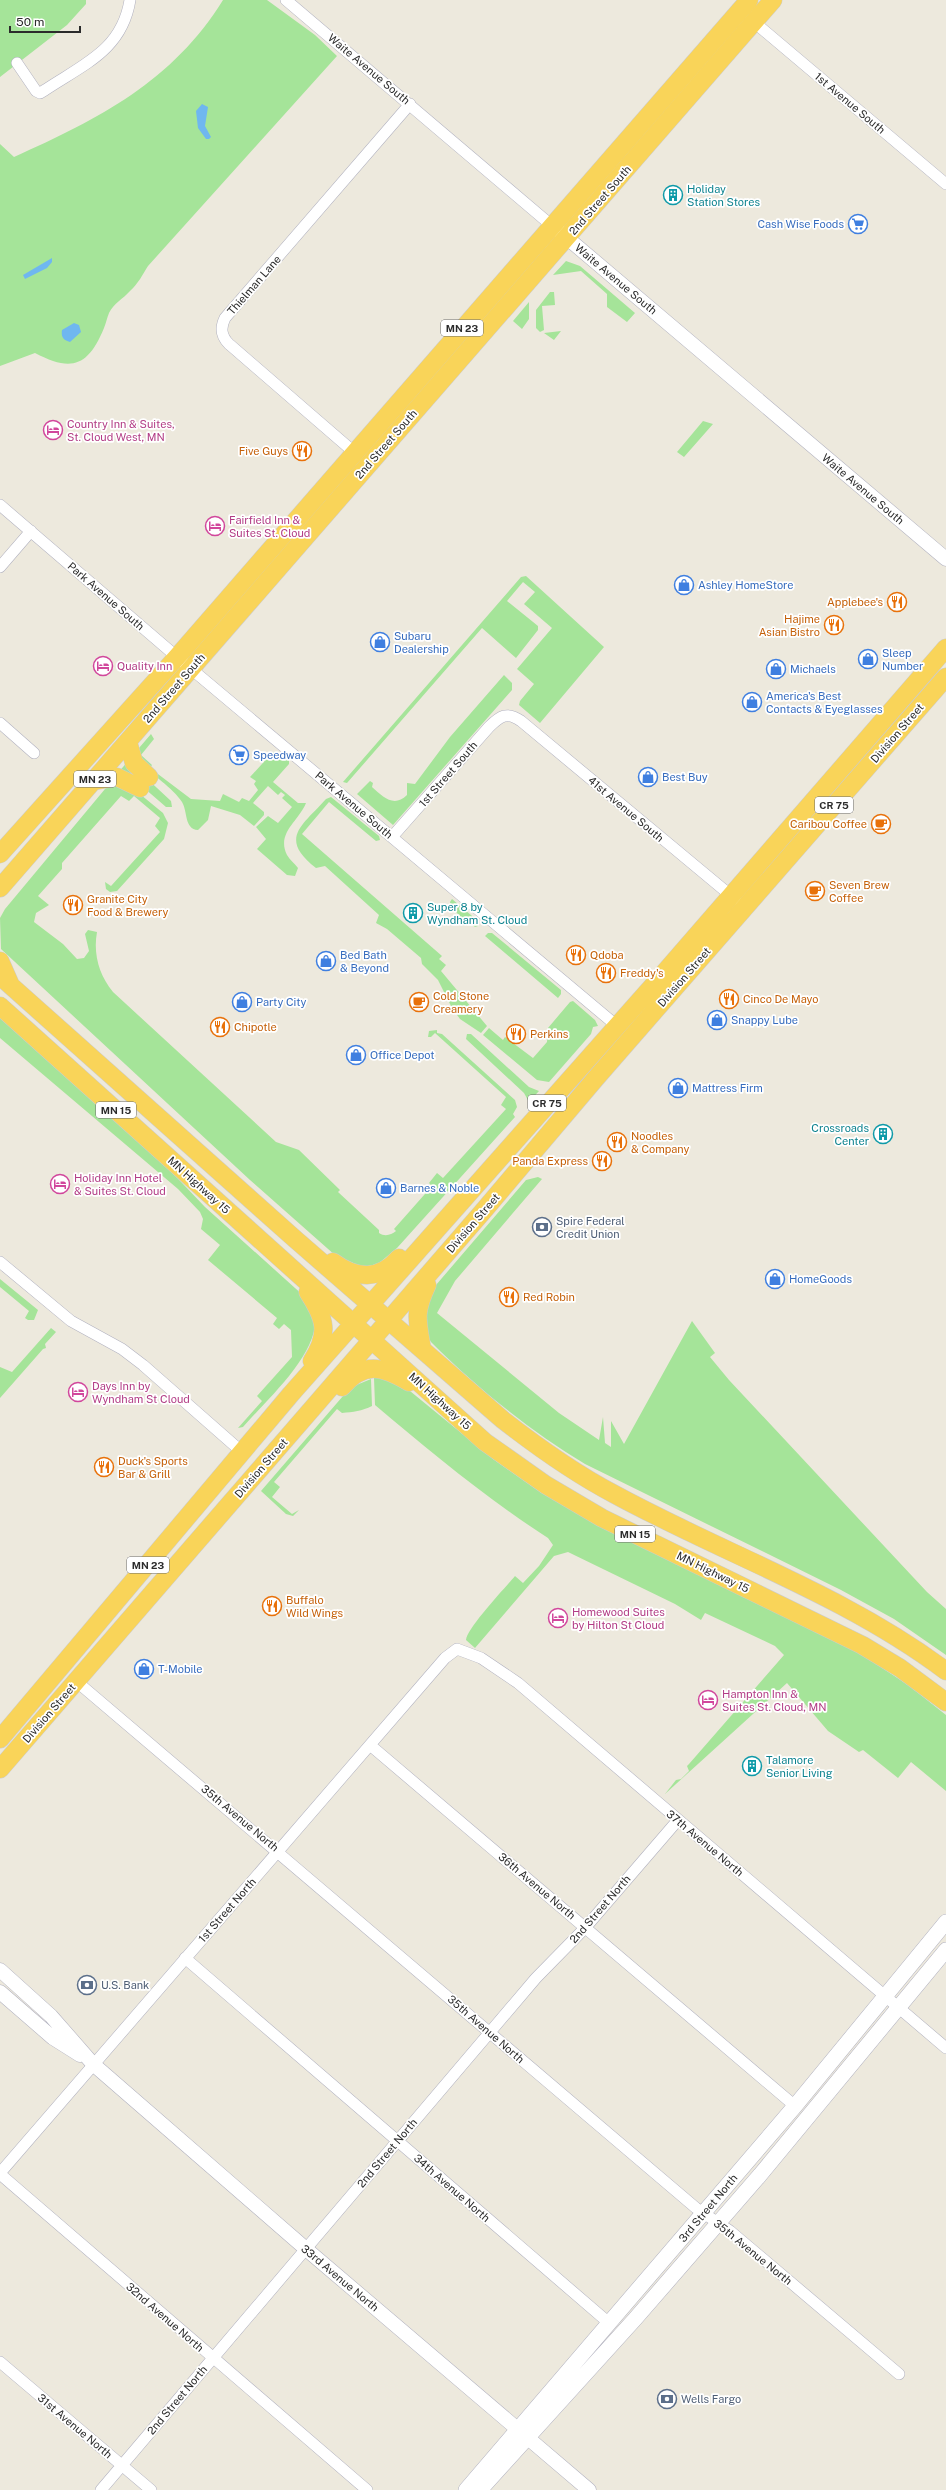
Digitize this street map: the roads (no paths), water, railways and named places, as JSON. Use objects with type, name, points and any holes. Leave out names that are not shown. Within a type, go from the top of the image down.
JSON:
[{"type":"highway","name":"2nd Street South","points":[[0,854],[177,658],[749,0]]},
{"type":"highway","name":"2nd Street South","points":[[0,888],[773,0]]},
{"type":"highway","name":"Division Street","points":[[0,1739],[291,1394],[463,1198],[617,1026],[946,648]]},
{"type":"highway","name":"Division Street","points":[[0,1769],[946,677]]},
{"type":"highway","points":[[94,781],[117,777],[145,783],[134,763],[128,742]]},
{"type":"highway","points":[[0,962],[5,981]]},
{"type":"highway","name":"MN 15","points":[[5,981],[370,1305],[503,1420],[556,1460],[615,1495],[840,1604],[916,1649],[946,1672]]},
{"type":"highway","name":"MN Highway 15","points":[[0,1006],[485,1442],[571,1501],[602,1518],[832,1628],[900,1668],[946,1702]]},
{"type":"highway","points":[[295,1239],[346,1270],[359,1275],[376,1275],[394,1264],[437,1215],[463,1198]]},
{"type":"highway","points":[[422,1349],[416,1316],[418,1305],[435,1267]]},
{"type":"highway","points":[[291,1394],[318,1351],[324,1328],[319,1310],[294,1271]]},
{"type":"highway","points":[[290,1434],[313,1420],[345,1383],[356,1374],[366,1370],[378,1368],[392,1372],[435,1396]]},
{"type":"main road","name":"3rd Street North","points":[[480,2490],[609,2323],[795,2106],[946,1922]]},
{"type":"main road","name":"3rd Street North","points":[[466,2490],[635,2319],[719,2222],[946,1950]]},
{"type":"street","points":[[17,63],[36,91],[40,93],[109,46],[118,36],[125,23],[130,0]]},
{"type":"street","name":"Waite Avenue South","points":[[286,0],[946,559]]},
{"type":"street","name":"1st Avenue South","points":[[754,22],[946,184]]},
{"type":"street","name":"Thielman Lane","points":[[355,453],[229,344],[224,339],[222,325],[225,318],[410,104]]},
{"type":"street","name":"Park Avenue South","points":[[0,505],[177,658],[617,1026]]},
{"type":"street","points":[[0,567],[31,531]]},
{"type":"street","name":"41st Avenue South","points":[[505,714],[515,716],[745,908]]},
{"type":"street","name":"1st Street South","points":[[392,838],[489,727],[505,714]]},
{"type":"street","points":[[0,723],[34,753]]},
{"type":"street","points":[[0,1262],[71,1320],[122,1349],[143,1365],[242,1452]]},
{"type":"street","name":"1st Street North","points":[[0,2174],[444,1658],[457,1649]]},
{"type":"street","name":"37th Avenue North","points":[[457,1649],[481,1658],[509,1676],[946,2048]]},
{"type":"street","name":"35th Avenue North","points":[[76,1681],[278,1850],[702,2213],[719,2222],[899,2374]]},
{"type":"street","name":"36th Avenue North","points":[[370,1745],[795,2106]]},
{"type":"street","name":"2nd Street North","points":[[100,2490],[536,1978],[586,1928],[678,1820]]},
{"type":"street","name":"34th Avenue North","points":[[185,1958],[609,2323]]},
{"type":"street","name":"33rd Avenue North","points":[[0,1970],[51,2016],[94,2064],[306,2249],[589,2490]]},
{"type":"street","name":"33rd Avenue North","points":[[0,1992],[53,2038],[94,2064]]},
{"type":"street","name":"32nd Avenue North","points":[[0,2174],[212,2358],[368,2490]]},
{"type":"street","name":"31st Avenue North","points":[[0,2362],[151,2490]]},
{"type":"water","points":[[202,104],[208,107],[205,126],[211,137],[209,139],[206,139],[198,128],[196,111]]},
{"type":"water","points":[[52,258],[52,262],[47,268],[25,279],[23,275]]},
{"type":"water","points":[[74,323],[79,325],[81,332],[70,342],[63,338],[62,330]]},
{"type":"place","name":"Holiday Station Stores","points":[[673,195]]},
{"type":"place","name":"Cash Wise Foods","points":[[858,224]]},
{"type":"place","name":"Country Inn & Suites, St. Cloud West, MN","points":[[53,430]]},
{"type":"place","name":"Five Guys","points":[[302,451]]},
{"type":"place","name":"Fairfield Inn & Suites St. Cloud","points":[[215,526]]},
{"type":"place","name":"Ashley HomeStore","points":[[684,585]]},
{"type":"place","name":"Applebee's","points":[[897,602]]},
{"type":"place","name":"Hajime Asian Bistro","points":[[834,625]]},
{"type":"place","name":"Subaru Dealership","points":[[380,642]]},
{"type":"place","name":"Sleep Number","points":[[868,659]]},
{"type":"place","name":"Quality Inn","points":[[103,666]]},
{"type":"place","name":"Michaels","points":[[776,669]]},
{"type":"place","name":"America's Best Contacts & Eyeglasses","points":[[752,702]]},
{"type":"place","name":"Speedway","points":[[239,755]]},
{"type":"place","name":"Best Buy","points":[[648,777]]},
{"type":"place","name":"Caribou Coffee","points":[[881,824]]},
{"type":"place","name":"Seven Brew Coffee","points":[[815,891]]},
{"type":"place","name":"Granite City Food & Brewery","points":[[73,905]]},
{"type":"place","name":"Super 8 by Wyndham St. Cloud","points":[[413,913]]},
{"type":"place","name":"Qdoba","points":[[576,955]]},
{"type":"place","name":"Bed Bath & Beyond","points":[[326,961]]},
{"type":"place","name":"Freddy's","points":[[606,973]]},
{"type":"place","name":"Cinco De Mayo","points":[[729,999]]},
{"type":"place","name":"Party City","points":[[242,1002]]},
{"type":"place","name":"Cold Stone Creamery","points":[[419,1002]]},
{"type":"place","name":"Snappy Lube","points":[[717,1020]]},
{"type":"place","name":"Chipotle","points":[[220,1027]]},
{"type":"place","name":"Perkins","points":[[516,1034]]},
{"type":"place","name":"Office Depot","points":[[356,1055]]},
{"type":"place","name":"Mattress Firm","points":[[678,1088]]},
{"type":"place","name":"Crossroads Center","points":[[883,1134]]},
{"type":"place","name":"Noodles & Company","points":[[617,1142]]},
{"type":"place","name":"Panda Express","points":[[602,1161]]},
{"type":"place","name":"Holiday Inn Hotel & Suites St. Cloud","points":[[60,1184]]},
{"type":"place","name":"Barnes & Noble","points":[[386,1188]]},
{"type":"place","name":"Spire Federal Credit Union","points":[[542,1227]]},
{"type":"place","name":"HomeGoods","points":[[775,1279]]},
{"type":"place","name":"Red Robin","points":[[509,1297]]},
{"type":"place","name":"Days Inn by Wyndham St Cloud","points":[[78,1392]]},
{"type":"place","name":"Duck's Sports Bar & Grill","points":[[104,1467]]},
{"type":"place","name":"Buffalo Wild Wings","points":[[272,1606]]},
{"type":"place","name":"Homewood Suites by Hilton St Cloud","points":[[558,1618]]},
{"type":"place","name":"T-Mobile","points":[[144,1669]]},
{"type":"place","name":"Hampton Inn & Suites St. Cloud, MN","points":[[708,1700]]},
{"type":"place","name":"Talamore Senior Living","points":[[752,1766]]},
{"type":"place","name":"U.S. Bank","points":[[87,1985]]},
{"type":"place","name":"Wells Fargo","points":[[667,2399]]}]
